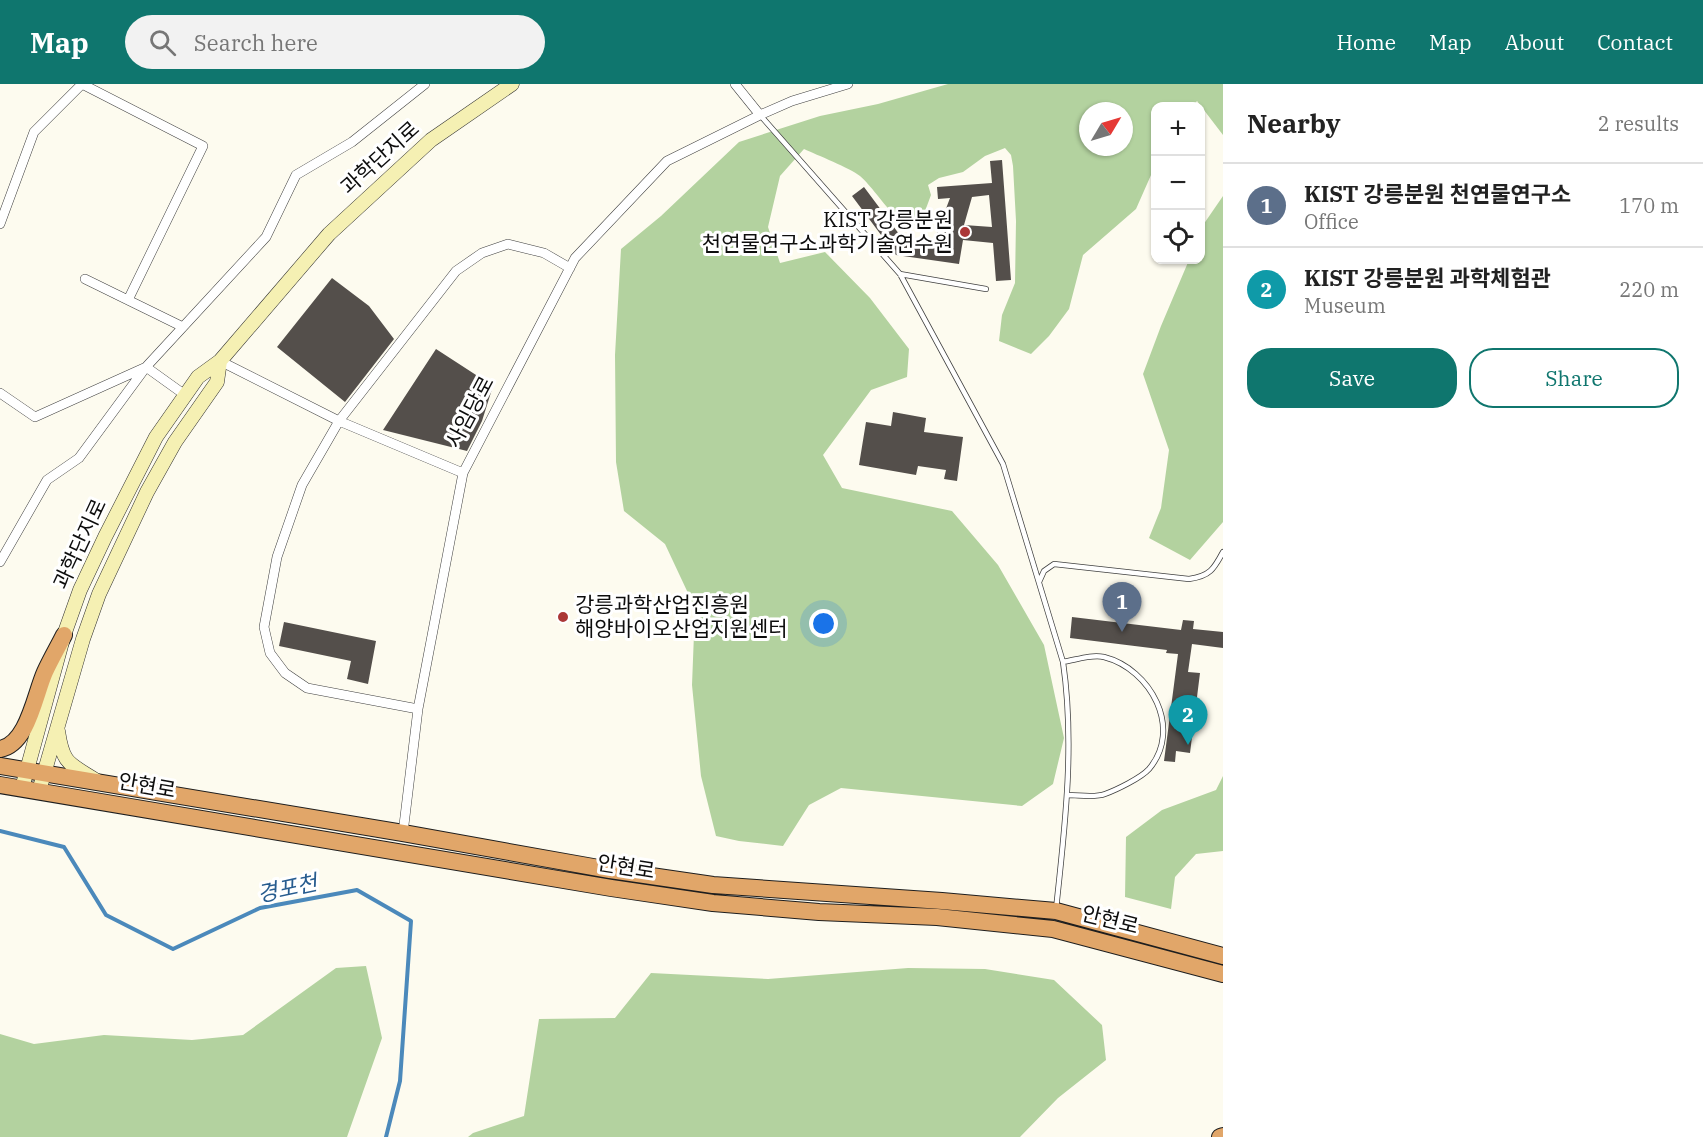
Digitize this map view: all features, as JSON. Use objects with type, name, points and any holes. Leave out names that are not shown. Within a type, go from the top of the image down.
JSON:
[{"type":"highway","points":[[0,749],[6,748],[16,740],[24,729],[45,672],[64,634]]},
{"type":"highway","points":[[0,766],[25,769]]},
{"type":"highway","name":"안현로","points":[[25,769],[610,870],[713,885],[1056,911],[1223,956]]},
{"type":"highway","points":[[0,785],[22,788]]},
{"type":"highway","name":"안현로","points":[[22,788],[610,888],[713,903],[819,912],[937,917],[1053,929],[1223,974]]},
{"type":"highway","points":[[400,852],[403,833]]},
{"type":"street","points":[[0,224],[34,132],[82,84],[203,146],[128,300]]},
{"type":"street","points":[[0,562],[47,480],[79,458],[146,367],[266,237],[296,176],[352,142],[424,84]]},
{"type":"street","name":"과학단지로","points":[[22,788],[25,769],[64,634],[80,590],[156,437],[198,377],[220,362],[329,234],[431,140],[512,84]]},
{"type":"street","points":[[735,84],[760,116],[792,102],[848,84]]},
{"type":"street","name":"사임당로","points":[[403,833],[418,709],[463,473],[575,258],[667,161],[760,116]]},
{"type":"street","points":[[418,709],[307,688],[285,673],[270,653],[264,627],[277,557],[302,485],[339,421],[456,272],[482,253],[508,244],[544,253],[570,268]]},
{"type":"street","points":[[85,279],[183,327]]},
{"type":"street","points":[[220,362],[339,421],[463,473]]},
{"type":"street","name":"과학단지로","points":[[39,791],[83,639],[99,594],[152,482],[175,442],[217,382],[220,362]]},
{"type":"street","points":[[0,393],[35,417],[146,367]]},
{"type":"street","points":[[146,367],[186,395]]},
{"type":"street","points":[[58,724],[62,754],[70,764],[99,782]]},
{"type":"street","points":[[1053,929],[1056,911]]},
{"type":"lane","points":[[760,116],[900,274],[1003,464],[1063,662],[1067,688],[1068,795],[1056,911]]},
{"type":"lane","points":[[900,274],[986,289]]},
{"type":"lane","points":[[1039,582],[1044,571],[1054,564],[1189,579],[1200,578],[1214,569],[1223,552]]},
{"type":"lane","points":[[1063,662],[1102,657],[1132,670],[1152,690],[1162,716],[1163,735],[1160,752],[1148,770],[1103,795],[1068,795]]},
{"type":"green space","points":[[948,84],[1223,84],[1223,135],[1205,111],[1205,102],[1151,102],[1151,175],[1136,209],[1083,255],[1069,309],[1049,336],[1031,354],[999,341],[1002,315],[1015,283],[1016,221],[1013,166],[1011,155],[1005,148],[985,156],[963,172],[939,178],[928,185],[931,195],[921,222],[909,226],[896,217],[860,176],[804,149],[780,176],[768,227],[780,263],[825,252],[870,298],[909,349],[907,377],[871,390],[823,455],[842,488],[952,511],[998,565],[1044,645],[1064,738],[1053,784],[1022,806],[841,788],[809,805],[783,846],[716,836],[701,776],[692,685],[695,608],[665,544],[624,511],[616,462],[615,355],[621,249],[661,216],[739,142],[820,116],[878,104]]},
{"type":"green space","points":[[1223,196],[1223,522],[1190,560],[1149,538],[1161,508],[1169,450],[1143,374],[1187,264],[1205,264],[1205,222]]},
{"type":"green space","points":[[1223,776],[1223,851],[1196,854],[1175,877],[1171,909],[1125,897],[1126,837],[1162,810],[1216,790]]},
{"type":"green space","points":[[366,966],[382,1038],[347,1137],[0,1137],[0,1034],[34,1044],[104,1035],[192,1040],[243,1035],[336,968]]},
{"type":"green space","points":[[908,968],[985,969],[1054,980],[1102,1025],[1106,1060],[1058,1098],[1020,1137],[468,1137],[473,1133],[524,1116],[539,1019],[615,1018],[651,973],[768,979]]},
{"type":"building","points":[[1002,160],[1011,280],[996,281],[993,243],[963,240],[959,264],[896,255],[852,196],[864,187],[905,242],[932,246],[950,198],[938,199],[937,187],[992,183],[990,161]],"holes":[[[989,195],[992,227],[964,225],[972,197]]]},
{"type":"building","points":[[332,278],[369,306],[394,339],[345,402],[277,347]]},
{"type":"building","points":[[436,349],[493,386],[482,421],[467,451],[383,430]]},
{"type":"building","points":[[893,412],[926,418],[924,432],[963,437],[957,481],[944,479],[946,470],[918,466],[916,475],[859,465],[866,422],[891,426]]},
{"type":"building","points":[[1072,617],[1181,630],[1183,620],[1194,621],[1193,629],[1223,632],[1223,648],[1192,644],[1188,672],[1200,673],[1190,753],[1176,751],[1175,762],[1164,761],[1178,654],[1166,653],[1167,650],[1070,638]]},
{"type":"building","points":[[284,622],[376,641],[368,684],[347,679],[351,661],[279,646]]},
{"type":"waterway","name":"경포천","points":[[0,831],[64,847],[106,915],[173,949],[260,908],[357,890],[411,921],[400,1081],[386,1137]]},
{"type":"place","name":"KIST 강릉분원 천연물연구소과학기술연수원","points":[[965,232]]},
{"type":"place","name":"강릉과학산업진흥원 해양바이오산업지원센터","points":[[563,617]]},
{"type":"place","name":"KIST 강릉분원 천연물연구소","points":[[1122,632]]},
{"type":"place","name":"KIST 강릉분원 과학체험관","points":[[1188,745]]}]
